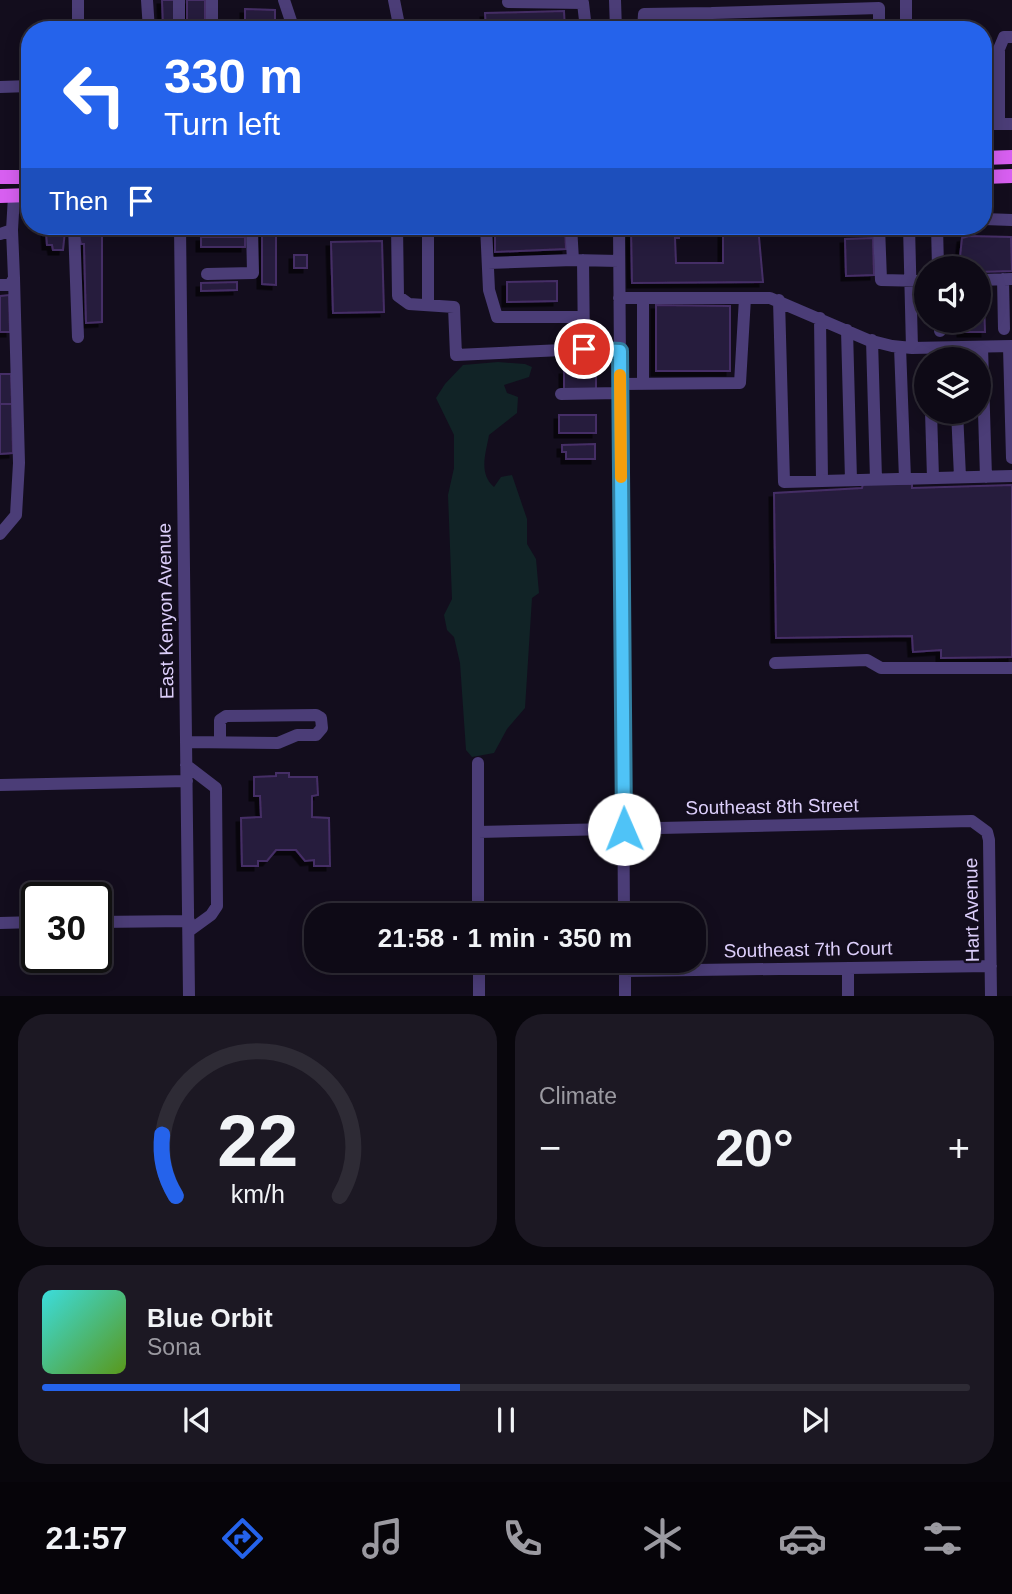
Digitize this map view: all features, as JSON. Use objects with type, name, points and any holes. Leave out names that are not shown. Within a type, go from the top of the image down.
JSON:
[{"type":"main road","points":[[992,158],[1012,157]]},
{"type":"main road","points":[[992,177],[1012,176]]},
{"type":"main road","points":[[0,177],[21,177]]},
{"type":"street","points":[[78,0],[78,21]]},
{"type":"street","points":[[147,0],[148,21]]},
{"type":"street","points":[[179,0],[179,21]]},
{"type":"street","points":[[212,0],[212,21]]},
{"type":"street","points":[[284,0],[291,21]]},
{"type":"street","points":[[394,0],[398,21]]},
{"type":"street","points":[[615,0],[616,21]]},
{"type":"street","points":[[644,21],[646,0]]},
{"type":"street","points":[[906,0],[906,21]]},
{"type":"street","points":[[508,2],[585,2],[586,21]]},
{"type":"street","points":[[645,14],[878,4]]},
{"type":"street","points":[[712,13],[712,21]]},
{"type":"street","points":[[1006,124],[999,49],[1004,37],[1012,37]]},
{"type":"street","points":[[0,87],[21,86]]},
{"type":"street","points":[[0,534],[16,515],[19,463],[14,278],[6,232],[7,196]]},
{"type":"street","points":[[992,219],[1012,220]]},
{"type":"street","points":[[74,235],[78,337]]},
{"type":"street","name":"East Kenyon Avenue","points":[[180,235],[189,996]]},
{"type":"street","points":[[206,274],[253,273],[253,235]]},
{"type":"street","points":[[397,235],[398,296],[410,304],[454,307],[456,355],[584,349],[620,351]]},
{"type":"street","points":[[428,235],[428,304]]},
{"type":"street","points":[[486,235],[489,290],[497,317],[583,317]]},
{"type":"street","points":[[572,235],[578,260],[584,349]]},
{"type":"street","points":[[619,235],[624,903]]},
{"type":"street","points":[[879,235],[881,280],[914,282]]},
{"type":"street","points":[[905,479],[906,348],[911,282],[909,235]]},
{"type":"street","points":[[937,235],[938,256]]},
{"type":"street","points":[[488,263],[619,261]]},
{"type":"street","points":[[0,285],[10,285],[14,278]]},
{"type":"street","points":[[1004,329],[1008,279]]},
{"type":"street","points":[[619,298],[779,300],[872,341],[914,350]]},
{"type":"street","points":[[643,298],[643,384]]},
{"type":"street","points":[[561,394],[643,384],[740,383],[745,298]]},
{"type":"street","points":[[779,300],[784,482],[1012,476]]},
{"type":"street","points":[[820,318],[822,481]]},
{"type":"street","points":[[847,330],[851,480]]},
{"type":"street","points":[[872,341],[876,479]]},
{"type":"street","points":[[982,347],[1010,346],[1012,458]]},
{"type":"street","points":[[931,424],[933,478]]},
{"type":"street","points":[[958,424],[960,477]]},
{"type":"street","points":[[984,424],[986,477]]},
{"type":"street","points":[[775,663],[867,660],[881,668],[1012,668]]},
{"type":"street","points":[[186,742],[278,743],[297,735],[316,735],[322,728],[321,719],[316,715],[226,716],[220,720],[220,741]]},
{"type":"street","points":[[478,763],[478,903]]},
{"type":"street","points":[[112,923],[189,926],[211,915],[217,906],[216,788],[187,765]]},
{"type":"street","points":[[0,785],[187,781]]},
{"type":"street","name":"Southeast 8th Street","points":[[478,832],[957,821],[972,821],[981,826]]},
{"type":"street","name":"Hart Avenue","points":[[981,826],[989,840],[991,996]]},
{"type":"street","points":[[0,923],[21,922]]},
{"type":"street","name":"Southeast 7th Court","points":[[706,967],[991,966]]},
{"type":"street","points":[[848,968],[849,996]]},
{"type":"street","points":[[479,973],[479,996]]},
{"type":"street","points":[[625,973],[625,996]]},
{"type":"shaded area","points":[[498,362],[532,367],[529,377],[504,385],[507,393],[518,397],[517,413],[489,435],[484,462],[486,476],[494,487],[501,477],[512,475],[527,519],[527,544],[536,559],[539,593],[532,598],[525,708],[507,729],[494,753],[472,757],[466,750],[460,663],[454,637],[447,630],[444,615],[452,599],[448,495],[454,468],[454,435],[436,398],[463,365]]},
{"type":"building","points":[[162,0],[175,0],[175,21],[163,21]]},
{"type":"building","points":[[187,0],[205,0],[205,21],[187,21]]},
{"type":"building","points":[[245,9],[275,10],[275,21],[245,21]]},
{"type":"building","points":[[564,11],[565,21],[485,21],[485,13]]},
{"type":"building","points":[[46,235],[65,235],[63,250],[53,250],[52,245],[47,245]]},
{"type":"building","points":[[79,235],[102,235],[102,322],[86,323],[84,244],[81,244]]},
{"type":"building","points":[[262,235],[276,235],[276,285],[262,284]]},
{"type":"building","points":[[495,235],[565,235],[566,249],[495,252]]},
{"type":"building","points":[[631,235],[679,235],[679,238],[675,238],[676,263],[723,263],[723,235],[759,235],[763,282],[632,283]]},
{"type":"building","points":[[201,237],[245,237],[245,247],[201,247]]},
{"type":"building","points":[[1011,237],[1012,271],[991,272],[991,256],[960,256],[962,238]]},
{"type":"building","points":[[873,238],[874,275],[846,276],[845,239]]},
{"type":"building","points":[[382,241],[384,312],[333,313],[331,242]]},
{"type":"building","points":[[294,255],[307,255],[307,268],[294,268]]},
{"type":"building","points":[[557,281],[557,301],[507,302],[507,282]]},
{"type":"building","points":[[237,282],[237,290],[201,291],[201,283]]},
{"type":"building","points":[[9,295],[10,332],[0,332],[0,296]]},
{"type":"building","points":[[656,305],[730,306],[730,371],[656,371]]},
{"type":"building","points":[[564,370],[596,370],[596,389],[564,389]]},
{"type":"building","points":[[0,374],[11,374],[12,404],[0,404]]},
{"type":"building","points":[[0,404],[12,404],[13,453],[0,454]]},
{"type":"building","points":[[559,415],[596,415],[596,433],[559,433]]},
{"type":"building","points":[[595,444],[595,459],[566,459],[566,452],[562,452],[562,445]]},
{"type":"building","points":[[863,484],[912,484],[912,488],[1012,485],[1012,657],[941,658],[941,650],[913,652],[912,636],[776,638],[774,493],[862,488]]},
{"type":"building","points":[[276,773],[289,773],[289,777],[317,777],[318,795],[312,796],[312,817],[329,818],[330,866],[314,866],[314,860],[305,861],[296,850],[276,850],[267,861],[258,861],[258,866],[242,866],[241,818],[261,817],[260,796],[254,796],[254,777],[276,776]]},
{"type":"slow traffic","points":[[620,375],[621,477]]},
{"type":"route","points":[[584,349],[620,351],[624,829]]}]
